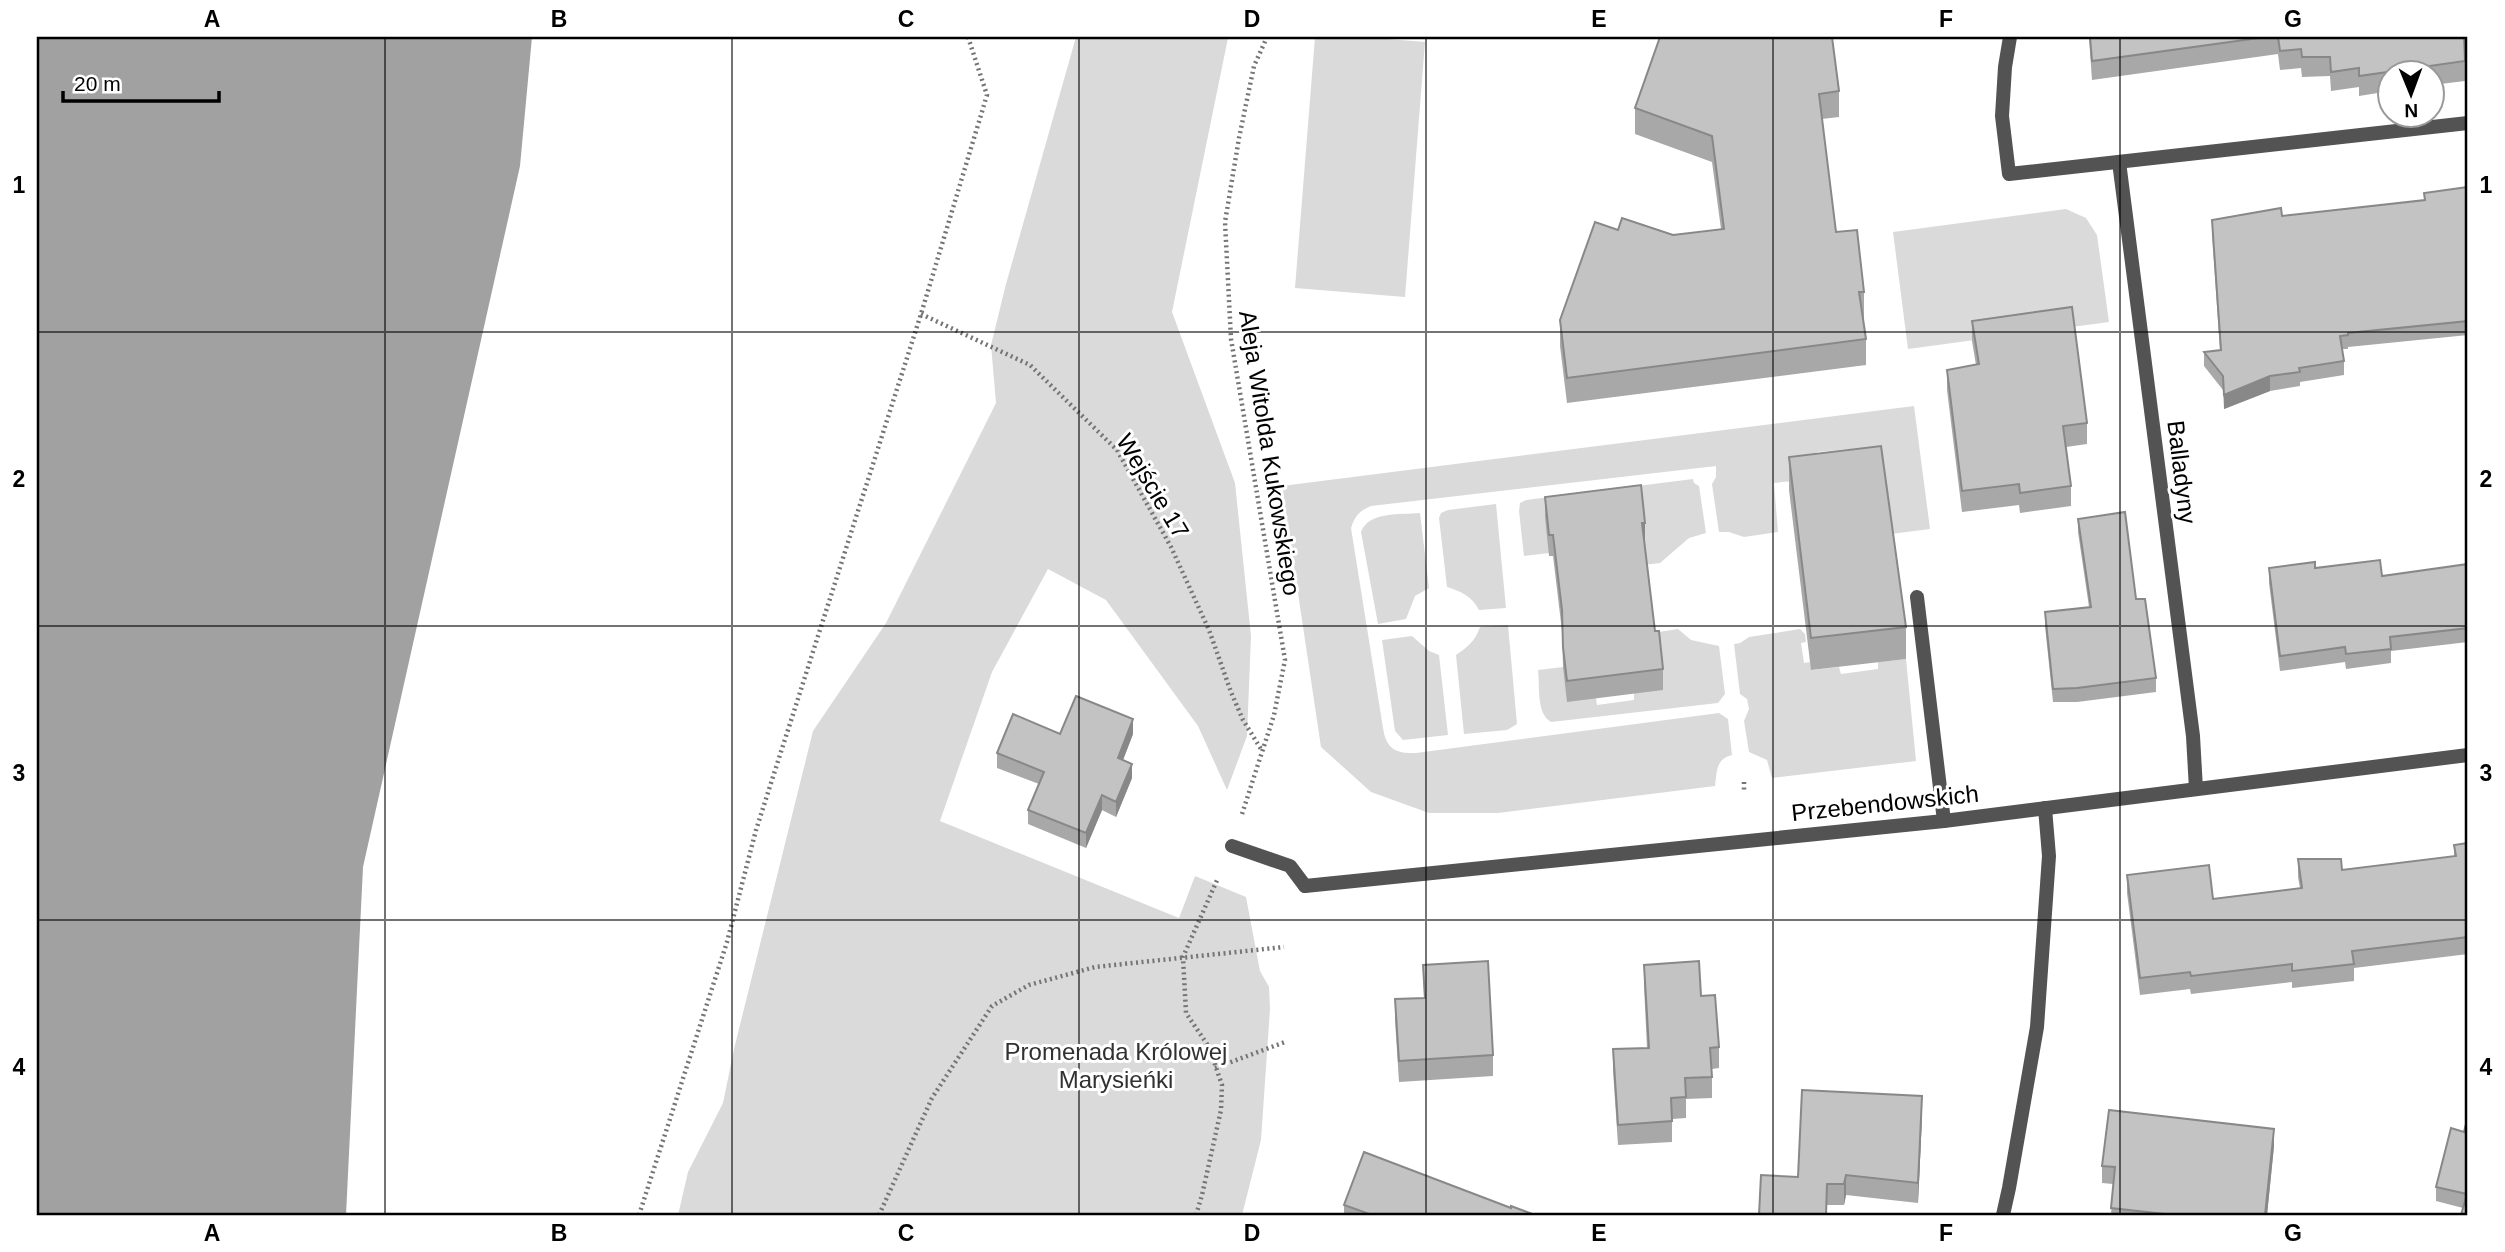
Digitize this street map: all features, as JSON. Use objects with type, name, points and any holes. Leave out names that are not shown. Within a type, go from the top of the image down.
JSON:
[{"type":"street","points":[[2010,37],[2002,116],[2010,174],[2468,123]]},
{"type":"street","name":"Balladyny","points":[[2119,162],[2193,736],[2196,789]]},
{"type":"street","points":[[1917,597],[1944,821]]},
{"type":"street","name":"Przebendowskich","points":[[1232,846],[1290,866],[1305,886],[1944,821],[2468,755]]},
{"type":"street","points":[[2003,1215],[2037,1027],[2049,856],[2045,808]]},
{"type":"path","points":[[639,1215],[727,942],[756,830],[921,314],[987,95],[968,37]]},
{"type":"path","name":"Aleja Witolda Kukowskiego","points":[[1261,750],[1273,715],[1285,660],[1231,339],[1225,222],[1254,66],[1267,37]]},
{"type":"path","name":"Wejście 17","points":[[921,314],[1030,365],[1116,450],[1171,547],[1209,630],[1243,720],[1261,750]]},
{"type":"path","points":[[1744,782],[1744,791]]},
{"type":"path","points":[[879,1215],[932,1098],[992,1006],[1029,985],[1095,967],[1284,947]]},
{"type":"path","points":[[1183,957],[1186,1013],[1209,1047],[1222,1085],[1221,1110],[1196,1215]]},
{"type":"path","points":[[1215,1068],[1285,1042]]},
{"type":"green space","name":"Promenada Królowej Marysieńki","points":[[1076,37],[1231,37],[1228,38],[1172,312],[1235,483],[1251,636],[1247,736],[1227,790],[1198,726],[1106,600],[1048,569],[992,672],[940,821],[1179,918],[1195,876],[1246,897],[1260,971],[1269,987],[1270,1009],[1261,1140],[1242,1215],[678,1215],[688,1172],[723,1103],[813,731],[886,623],[996,403],[991,345]]},
{"type":"green space","points":[[1315,37],[1363,37],[1425,42],[1405,297],[1295,288]]},
{"type":"green space","points":[[2066,209],[2086,218],[2097,235],[2109,322],[1908,349],[1893,232]]},
{"type":"green space","points":[[1914,406],[1930,529],[1883,535],[1864,474],[1861,448],[1817,452],[1819,473],[1813,479],[1774,483],[1778,532],[1744,537],[1719,532],[1712,484],[1716,477],[1716,466],[1371,506],[1360,512],[1354,520],[1351,528],[1383,728],[1389,745],[1397,751],[1416,753],[1719,713],[1728,719],[1732,755],[1720,763],[1715,786],[1498,813],[1429,813],[1371,792],[1321,747],[1282,486]]},
{"type":"green space","points":[[1693,479],[1699,486],[1706,533],[1689,538],[1660,563],[1643,565],[1549,553],[1524,556],[1519,511],[1520,503],[1526,500]]},
{"type":"green space","points":[[1496,504],[1506,608],[1479,610],[1466,595],[1447,587],[1439,518],[1441,513],[1448,510]]},
{"type":"green space","points":[[1420,513],[1429,588],[1415,596],[1406,619],[1378,624],[1361,532],[1365,525],[1378,517]]},
{"type":"green space","points":[[1508,625],[1517,724],[1507,730],[1464,734],[1456,655],[1471,643],[1480,627]]},
{"type":"green space","points":[[1678,629],[1691,640],[1719,646],[1725,694],[1718,703],[1551,722],[1546,718],[1541,706],[1538,670],[1563,667],[1596,698],[1597,705],[1634,700],[1652,633]]},
{"type":"green space","points":[[1800,629],[1805,634],[1806,642],[1801,643],[1804,663],[1810,662],[1812,670],[1839,667],[1841,674],[1878,669],[1878,662],[1906,659],[1916,761],[1772,778],[1767,760],[1749,752],[1744,721],[1749,709],[1747,699],[1740,694],[1734,644],[1749,637]]},
{"type":"green space","points":[[1412,636],[1429,651],[1439,655],[1448,735],[1403,740],[1395,731],[1382,640]]},
{"type":"shaded area","points":[[37,37],[532,37],[520,166],[363,867],[346,1215],[37,1215]]},
{"type":"building","points":[[1660,37],[1832,37],[1839,91],[1819,94],[1836,232],[1857,230],[1864,292],[1859,292],[1866,339],[1567,378],[1560,320],[1595,222],[1618,230],[1622,218],[1673,235],[1724,229],[1712,136],[1635,108]]},
{"type":"building","points":[[2090,37],[2266,37],[2092,61]]},
{"type":"building","points":[[2278,37],[2464,37],[2465,61],[2446,64],[2446,60],[2376,60],[2376,74],[2359,76],[2359,68],[2331,72],[2330,57],[2302,57],[2301,49],[2280,51]]},
{"type":"building","points":[[2468,187],[2468,321],[2348,333],[2340,336],[2344,361],[2270,376],[2224,395],[2223,376],[2204,352],[2221,350],[2212,220],[2281,208],[2282,216],[2425,200],[2424,193]]},
{"type":"building","points":[[2072,307],[2087,423],[2063,426],[2071,486],[2020,493],[2019,484],[1962,491],[1947,370],[1979,364],[1972,321]]},
{"type":"building","points":[[1881,446],[1906,627],[1811,638],[1789,457]]},
{"type":"building","points":[[1641,485],[1645,523],[1642,523],[1655,631],[1659,631],[1663,669],[1567,681],[1562,610],[1553,535],[1549,535],[1545,497]]},
{"type":"building","points":[[2125,512],[2136,599],[2145,599],[2156,678],[2053,689],[2045,612],[2091,607],[2078,519]]},
{"type":"building","points":[[2380,560],[2382,576],[2468,564],[2468,628],[2390,637],[2391,649],[2346,654],[2345,647],[2280,656],[2269,568],[2315,562],[2315,568]]},
{"type":"building","points":[[1076,696],[1133,719],[1118,758],[1132,764],[1116,802],[1102,795],[1086,833],[1028,810],[1044,772],[997,753],[1013,714],[1060,734]]},
{"type":"building","points":[[2468,843],[2468,937],[2352,951],[2354,964],[2292,971],[2292,964],[2191,976],[2190,972],[2140,978],[2127,875],[2209,865],[2213,899],[2302,888],[2298,859],[2341,859],[2342,870],[2456,856],[2454,845]]},
{"type":"building","points":[[1488,961],[1493,1055],[1399,1061],[1395,999],[1425,998],[1423,965]]},
{"type":"building","points":[[1699,961],[1701,996],[1715,995],[1719,1047],[1710,1048],[1712,1077],[1685,1078],[1686,1097],[1671,1098],[1672,1121],[1618,1125],[1613,1049],[1649,1048],[1644,965]]},
{"type":"building","points":[[1802,1090],[1922,1096],[1918,1183],[1846,1175],[1844,1184],[1827,1184],[1826,1215],[1759,1215],[1761,1175],[1798,1177]]},
{"type":"building","points":[[2109,1110],[2274,1129],[2265,1215],[2174,1215],[2111,1208],[2115,1167],[2102,1166]]},
{"type":"building","points":[[2468,1116],[2468,1215],[2461,1215],[2467,1194],[2436,1187],[2451,1128],[2464,1132]]},
{"type":"building","points":[[1364,1152],[1535,1215],[1372,1215],[1344,1205]]}]
